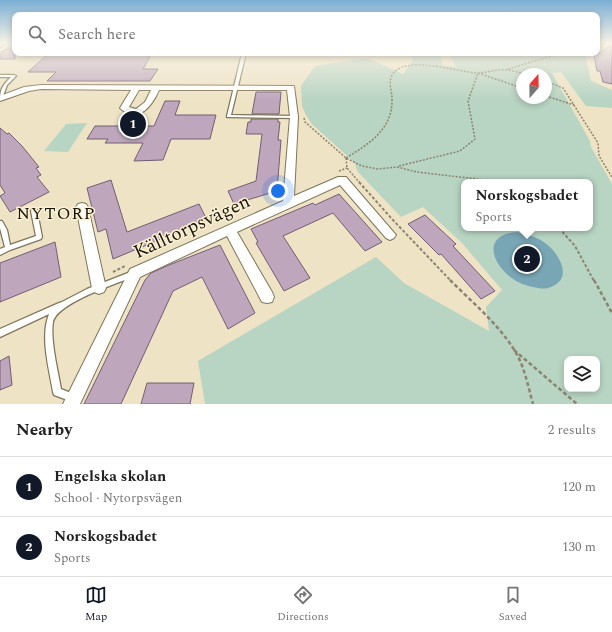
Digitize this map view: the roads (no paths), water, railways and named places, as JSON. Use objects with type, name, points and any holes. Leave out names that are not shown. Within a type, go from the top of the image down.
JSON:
[{"type":"street","points":[[0,99],[27,89],[41,87],[291,88],[299,117],[288,203]]},
{"type":"street","points":[[137,87],[124,108],[140,111],[144,109],[156,87]]},
{"type":"street","name":"Källtorpsvägen","points":[[72,401],[135,273],[342,180],[390,235]]},
{"type":"street","points":[[82,206],[99,288]]},
{"type":"street","points":[[230,230],[267,297]]},
{"type":"lane","points":[[242,62],[229,116],[299,117]]},
{"type":"lane","points":[[0,76],[14,76],[5,85],[0,99]]},
{"type":"lane","points":[[0,252],[40,237],[34,211]]},
{"type":"lane","points":[[0,223],[4,230],[8,248]]},
{"type":"lane","points":[[0,333],[135,273]]},
{"type":"lane","points":[[67,302],[51,316],[48,333],[57,392],[72,401]]},
{"type":"water","points":[[517,232],[539,239],[550,247],[558,257],[561,262],[563,273],[562,278],[551,287],[540,288],[518,282],[502,269],[497,261],[494,253],[494,246],[497,239],[505,234]]},
{"type":"place","name":"Engelska skolan","points":[[133,124]]},
{"type":"place","name":"Norskogsbadet","points":[[527,259]]},
{"type":"district","name":"NYTORP","points":[[56,214]]}]
